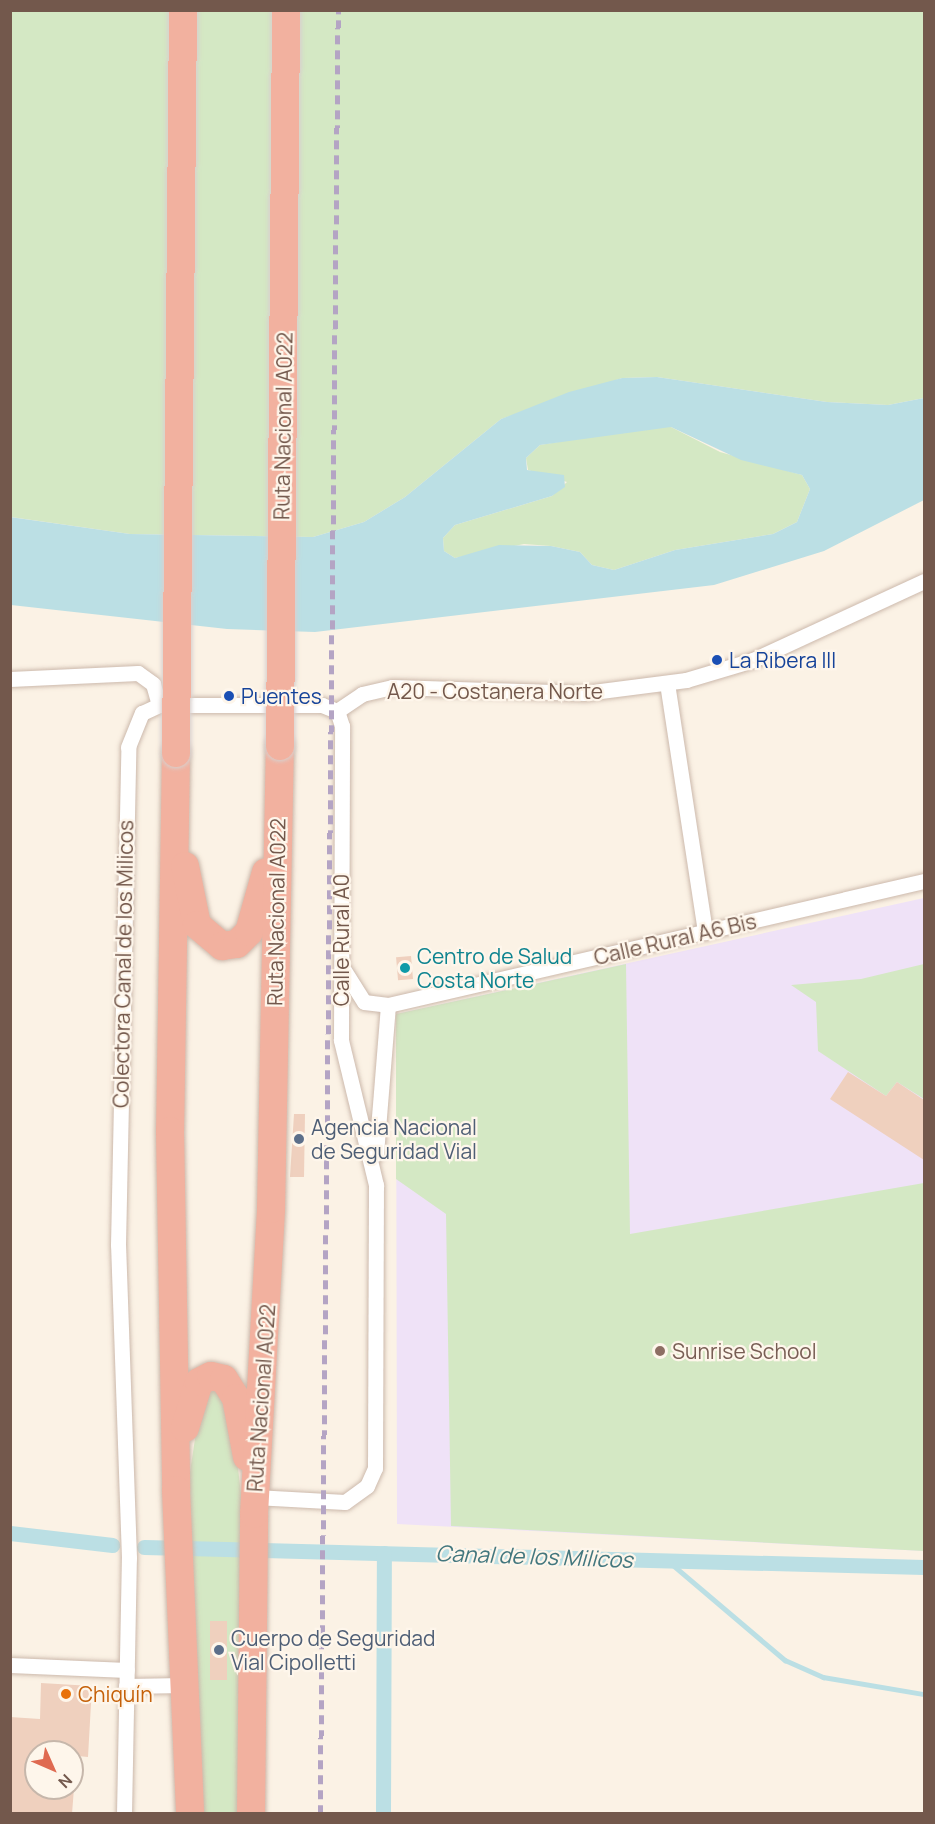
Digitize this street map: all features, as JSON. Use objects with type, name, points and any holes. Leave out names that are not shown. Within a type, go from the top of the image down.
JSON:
[{"type":"highway","points":[[183,10],[176,753],[170,1057],[176,1490],[190,1814]]},
{"type":"highway","name":"Ruta Nacional A022","points":[[251,1814],[254,1506],[271,1209],[280,746],[286,10]]},
{"type":"highway","points":[[174,799],[194,916],[207,938],[222,946],[237,944],[252,924],[278,822]]},
{"type":"highway","points":[[176,1490],[192,1396],[205,1378],[218,1377],[234,1392],[254,1506]]},
{"type":"street","name":"A20 - Costanera Norte","points":[[337,711],[362,694],[392,687],[585,693],[668,683],[753,660],[924,581]]},
{"type":"street","points":[[10,680],[138,673],[153,684],[159,705],[322,705],[337,711]]},
{"type":"street","points":[[668,683],[705,932]]},
{"type":"street","name":"Colectora Canal de los Milicos","points":[[126,1678],[129,1558],[118,1236],[128,747],[135,722],[159,705]]},
{"type":"street","name":"Calle Rural A0","points":[[337,711],[342,726],[340,965],[344,1059],[374,1167]]},
{"type":"street","name":"Calle Rural A6 Bis","points":[[340,965],[364,1002],[388,1005],[924,881]]},
{"type":"street","name":"Calle Rural A0","points":[[254,1506],[337,1503],[361,1493],[372,1478],[374,1167],[388,1005]]},
{"type":"street","points":[[10,1665],[184,1685]]},
{"type":"street","points":[[124,1814],[126,1678]]},
{"type":"shaded area","name":"Sunrise School","points":[[924,898],[924,1551],[397,1524],[396,1014]]},
{"type":"green space","points":[[10,11],[924,11],[924,398],[888,405],[827,402],[657,377],[622,378],[501,419],[405,497],[364,522],[313,537],[130,534],[11,517]]},
{"type":"green space","points":[[646,427],[671,427],[720,452],[802,475],[810,489],[797,522],[773,534],[675,550],[614,570],[592,565],[580,552],[551,546],[524,544],[455,558],[444,551],[443,538],[455,525],[552,496],[567,482],[528,470],[526,458],[540,445]]},
{"type":"green space","name":"Sunrise School","points":[[626,964],[630,1234],[924,1183],[924,1551],[451,1526],[446,1214],[396,1179],[396,1014]]},
{"type":"green space","points":[[924,964],[924,1099],[897,1082],[886,1096],[818,1051],[816,1002],[791,985],[861,979]]},
{"type":"green space","points":[[215,1387],[232,1415],[243,1512],[240,1813],[196,1814],[187,1492],[201,1399]]},
{"type":"water","points":[[657,377],[827,402],[888,405],[924,398],[924,500],[824,551],[714,585],[315,632],[227,629],[11,605],[10,517],[130,534],[313,537],[364,522],[405,497],[501,419],[569,392],[622,378]],"holes":[[[671,427],[741,460],[802,475],[810,489],[797,522],[773,534],[675,550],[614,570],[592,565],[580,552],[551,546],[499,545],[455,558],[444,551],[443,538],[455,525],[552,496],[565,487],[564,475],[527,470],[526,458],[540,445]]]},
{"type":"building","name":"Centro de Salud Costa Norte","points":[[411,956],[413,979],[398,980],[396,957]]},
{"type":"building","points":[[848,1072],[886,1096],[897,1082],[924,1100],[924,1160],[830,1099]]},
{"type":"building","name":"Agencia Nacional de Seguridad Vial","points":[[294,1114],[305,1114],[304,1177],[290,1177]]},
{"type":"building","name":"Cuerpo de Seguridad Vial Cipolletti","points":[[210,1621],[227,1621],[227,1680],[210,1680]]},
{"type":"building","points":[[41,1683],[92,1686],[88,1757],[84,1757],[84,1740],[24,1740],[24,1800],[73,1800],[72,1814],[10,1814],[10,1717],[40,1719]]},
{"type":"waterway","name":"Canal de los Milicos","points":[[10,1533],[112,1545]]},
{"type":"waterway","name":"Canal de los Milicos","points":[[144,1547],[924,1567]]},
{"type":"waterway","points":[[383,1814],[384,1553]]},
{"type":"waterway","points":[[667,1560],[785,1660],[823,1677],[924,1694]]},
{"type":"railway","points":[[320,1814],[338,10]]},
{"type":"place","name":"La Ribera III","points":[[717,660]]},
{"type":"place","name":"Puentes","points":[[229,696]]},
{"type":"place","name":"Centro de Salud Costa Norte","points":[[405,968]]},
{"type":"place","name":"Agencia Nacional de Seguridad Vial","points":[[299,1139]]},
{"type":"place","name":"Sunrise School","points":[[660,1351]]},
{"type":"place","name":"Cuerpo de Seguridad Vial Cipolletti","points":[[219,1650]]},
{"type":"place","name":"Chiquín","points":[[66,1694]]}]
